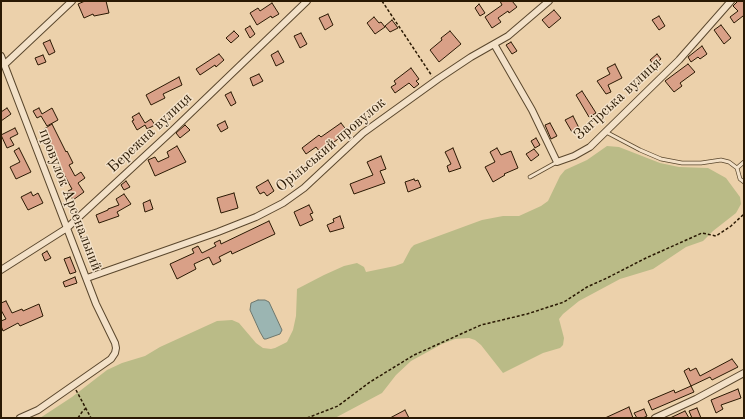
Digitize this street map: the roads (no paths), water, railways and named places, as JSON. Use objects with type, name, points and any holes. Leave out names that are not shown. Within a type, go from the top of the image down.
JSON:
[{"type":"street","points":[[4,65],[72,1]]},
{"type":"street","name":"Бережна вулиця","points":[[1,270],[67,228],[184,119],[307,1]]},
{"type":"street","name":"Орільський провулок","points":[[86,278],[218,232],[256,217],[283,203],[304,188],[363,133],[435,81],[471,57],[508,36],[549,1]]},
{"type":"street","name":"Загірська вулиця","points":[[557,162],[574,156],[590,146],[679,60],[731,1]]},
{"type":"street","points":[[494,44],[532,110],[557,162]]},
{"type":"street","name":"провулок Арсенальний","points":[[1,56],[96,304],[116,348],[111,359],[38,410],[20,418]]},
{"type":"street","points":[[655,418],[696,399],[744,372]]},
{"type":"lane","points":[[605,131],[640,150],[661,159],[682,163],[701,163],[720,160],[730,162],[737,168],[740,179],[744,182]]},
{"type":"lane","points":[[530,177],[557,162]]},
{"type":"lane","points":[[737,168],[744,162]]},
{"type":"water","points":[[258,300],[265,300],[269,302],[282,330],[280,334],[264,339],[250,310],[251,303]]}]
